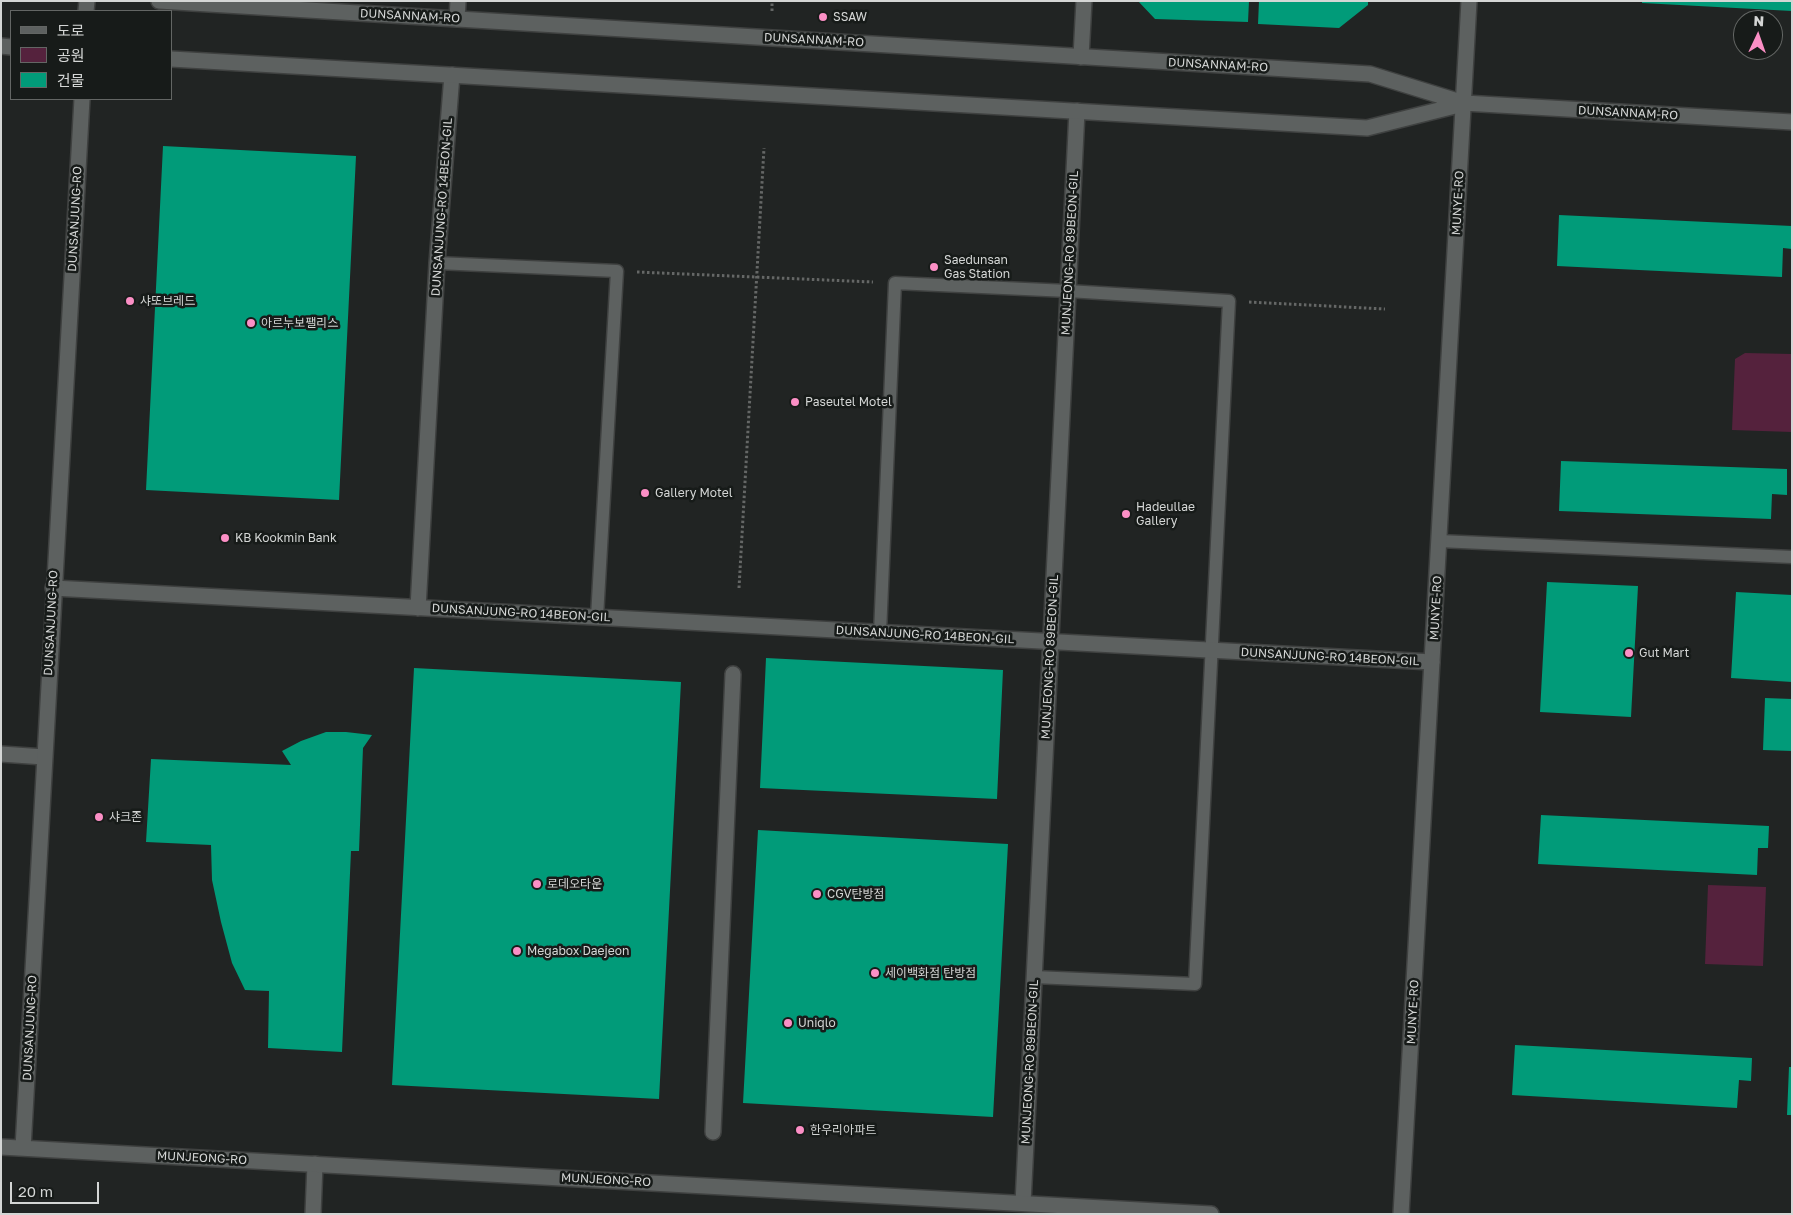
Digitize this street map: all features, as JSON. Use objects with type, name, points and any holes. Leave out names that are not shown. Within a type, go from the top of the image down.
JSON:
[{"type":"main road","name":"DUNSANNAM-RO","points":[[159,1],[1370,74],[1464,103],[1792,122]]},
{"type":"main road","points":[[456,19],[458,1]]},
{"type":"main road","points":[[1081,57],[1084,1]]},
{"type":"main road","name":"MUNYE-RO","points":[[1401,1214],[1469,1]]},
{"type":"main road","name":"DUNSANNAM-RO","points":[[172,59],[1368,128],[1464,103]]},
{"type":"main road","name":"DUNSANJUNG-RO 14BEON-GIL","points":[[418,608],[437,263],[452,75]]},
{"type":"main road","name":"DUNSANJUNG-RO","points":[[23,1148],[82,100]]},
{"type":"main road","name":"MUNJEONG-RO 89BEON-GIL","points":[[1023,1204],[1077,111]]},
{"type":"main road","name":"DUNSANJUNG-RO 14BEON-GIL","points":[[53,588],[1432,662]]},
{"type":"main road","points":[[712,1132],[733,674]]},
{"type":"main road","points":[[1,754],[44,757]]},
{"type":"main road","name":"MUNJEONG-RO","points":[[1,1147],[1211,1214]]},
{"type":"main road","points":[[313,1214],[316,1164]]},
{"type":"lane","points":[[437,263],[617,271],[597,617]]},
{"type":"lane","points":[[880,633],[895,283],[1229,301],[1195,984],[1034,977]]},
{"type":"lane","points":[[1439,541],[1792,557]]},
{"type":"path","points":[[772,1],[772,10]]},
{"type":"path","points":[[739,588],[764,148]]},
{"type":"path","points":[[617,271],[895,283]]},
{"type":"path","points":[[1229,301],[1385,309]]},
{"type":"green space","points":[[1745,353],[1792,354],[1792,432],[1732,430],[1735,359]]},
{"type":"green space","points":[[1708,885],[1766,887],[1763,966],[1705,964]]},
{"type":"building","points":[[1138,1],[1249,1],[1248,22],[1155,19]]},
{"type":"building","points":[[1259,1],[1368,1],[1368,5],[1339,28],[1258,24]]},
{"type":"building","points":[[1642,1],[1792,1],[1792,11],[1783,10],[1642,3]]},
{"type":"building","name":"아르누보팰리스","points":[[163,146],[356,156],[339,500],[146,490]]},
{"type":"building","points":[[1559,215],[1792,226],[1792,249],[1783,248],[1782,277],[1557,266]]},
{"type":"building","points":[[1561,461],[1787,469],[1787,495],[1772,494],[1771,519],[1559,511]]},
{"type":"building","points":[[1547,582],[1638,586],[1631,717],[1540,712]]},
{"type":"building","points":[[1736,592],[1792,595],[1792,682],[1731,678]]},
{"type":"building","points":[[766,658],[1003,670],[997,799],[760,788]]},
{"type":"building","name":"로데오타운","points":[[414,668],[681,682],[659,1099],[392,1085]]},
{"type":"building","points":[[1765,698],[1792,699],[1792,751],[1763,750]]},
{"type":"building","points":[[326,732],[372,735],[363,748],[359,851],[351,851],[342,1052],[268,1048],[269,991],[245,990],[232,963],[212,880],[211,845],[146,842],[151,759],[291,765],[282,751],[301,741]]},
{"type":"building","points":[[1541,815],[1769,826],[1768,848],[1758,848],[1757,875],[1538,864]]},
{"type":"building","name":"세이백화점 탄방점","points":[[758,830],[1008,844],[993,1117],[743,1103]]},
{"type":"building","points":[[1515,1045],[1752,1058],[1751,1081],[1739,1080],[1737,1108],[1512,1095]]},
{"type":"building","points":[[1789,1067],[1792,1067],[1792,1115],[1787,1115]]},
{"type":"place","name":"SSAW","points":[[823,17]]},
{"type":"place","name":"Saedunsan Gas Station","points":[[934,267]]},
{"type":"place","name":"샤또브레드","points":[[130,301]]},
{"type":"place","name":"아르누보팰리스","points":[[251,323]]},
{"type":"place","name":"Paseutel Motel","points":[[795,402]]},
{"type":"place","name":"Gallery Motel","points":[[645,493]]},
{"type":"place","name":"Hadeullae Gallery","points":[[1126,514]]},
{"type":"place","name":"KB Kookmin Bank","points":[[225,538]]},
{"type":"place","name":"Gut Mart","points":[[1629,653]]},
{"type":"place","name":"샤크존","points":[[99,817]]},
{"type":"place","name":"로데오타운","points":[[537,884]]},
{"type":"place","name":"CGV탄방점","points":[[817,894]]},
{"type":"place","name":"Megabox Daejeon","points":[[517,951]]},
{"type":"place","name":"세이백화점 탄방점","points":[[875,973]]},
{"type":"place","name":"Uniqlo","points":[[788,1023]]},
{"type":"place","name":"한우리아파트","points":[[800,1130]]}]
